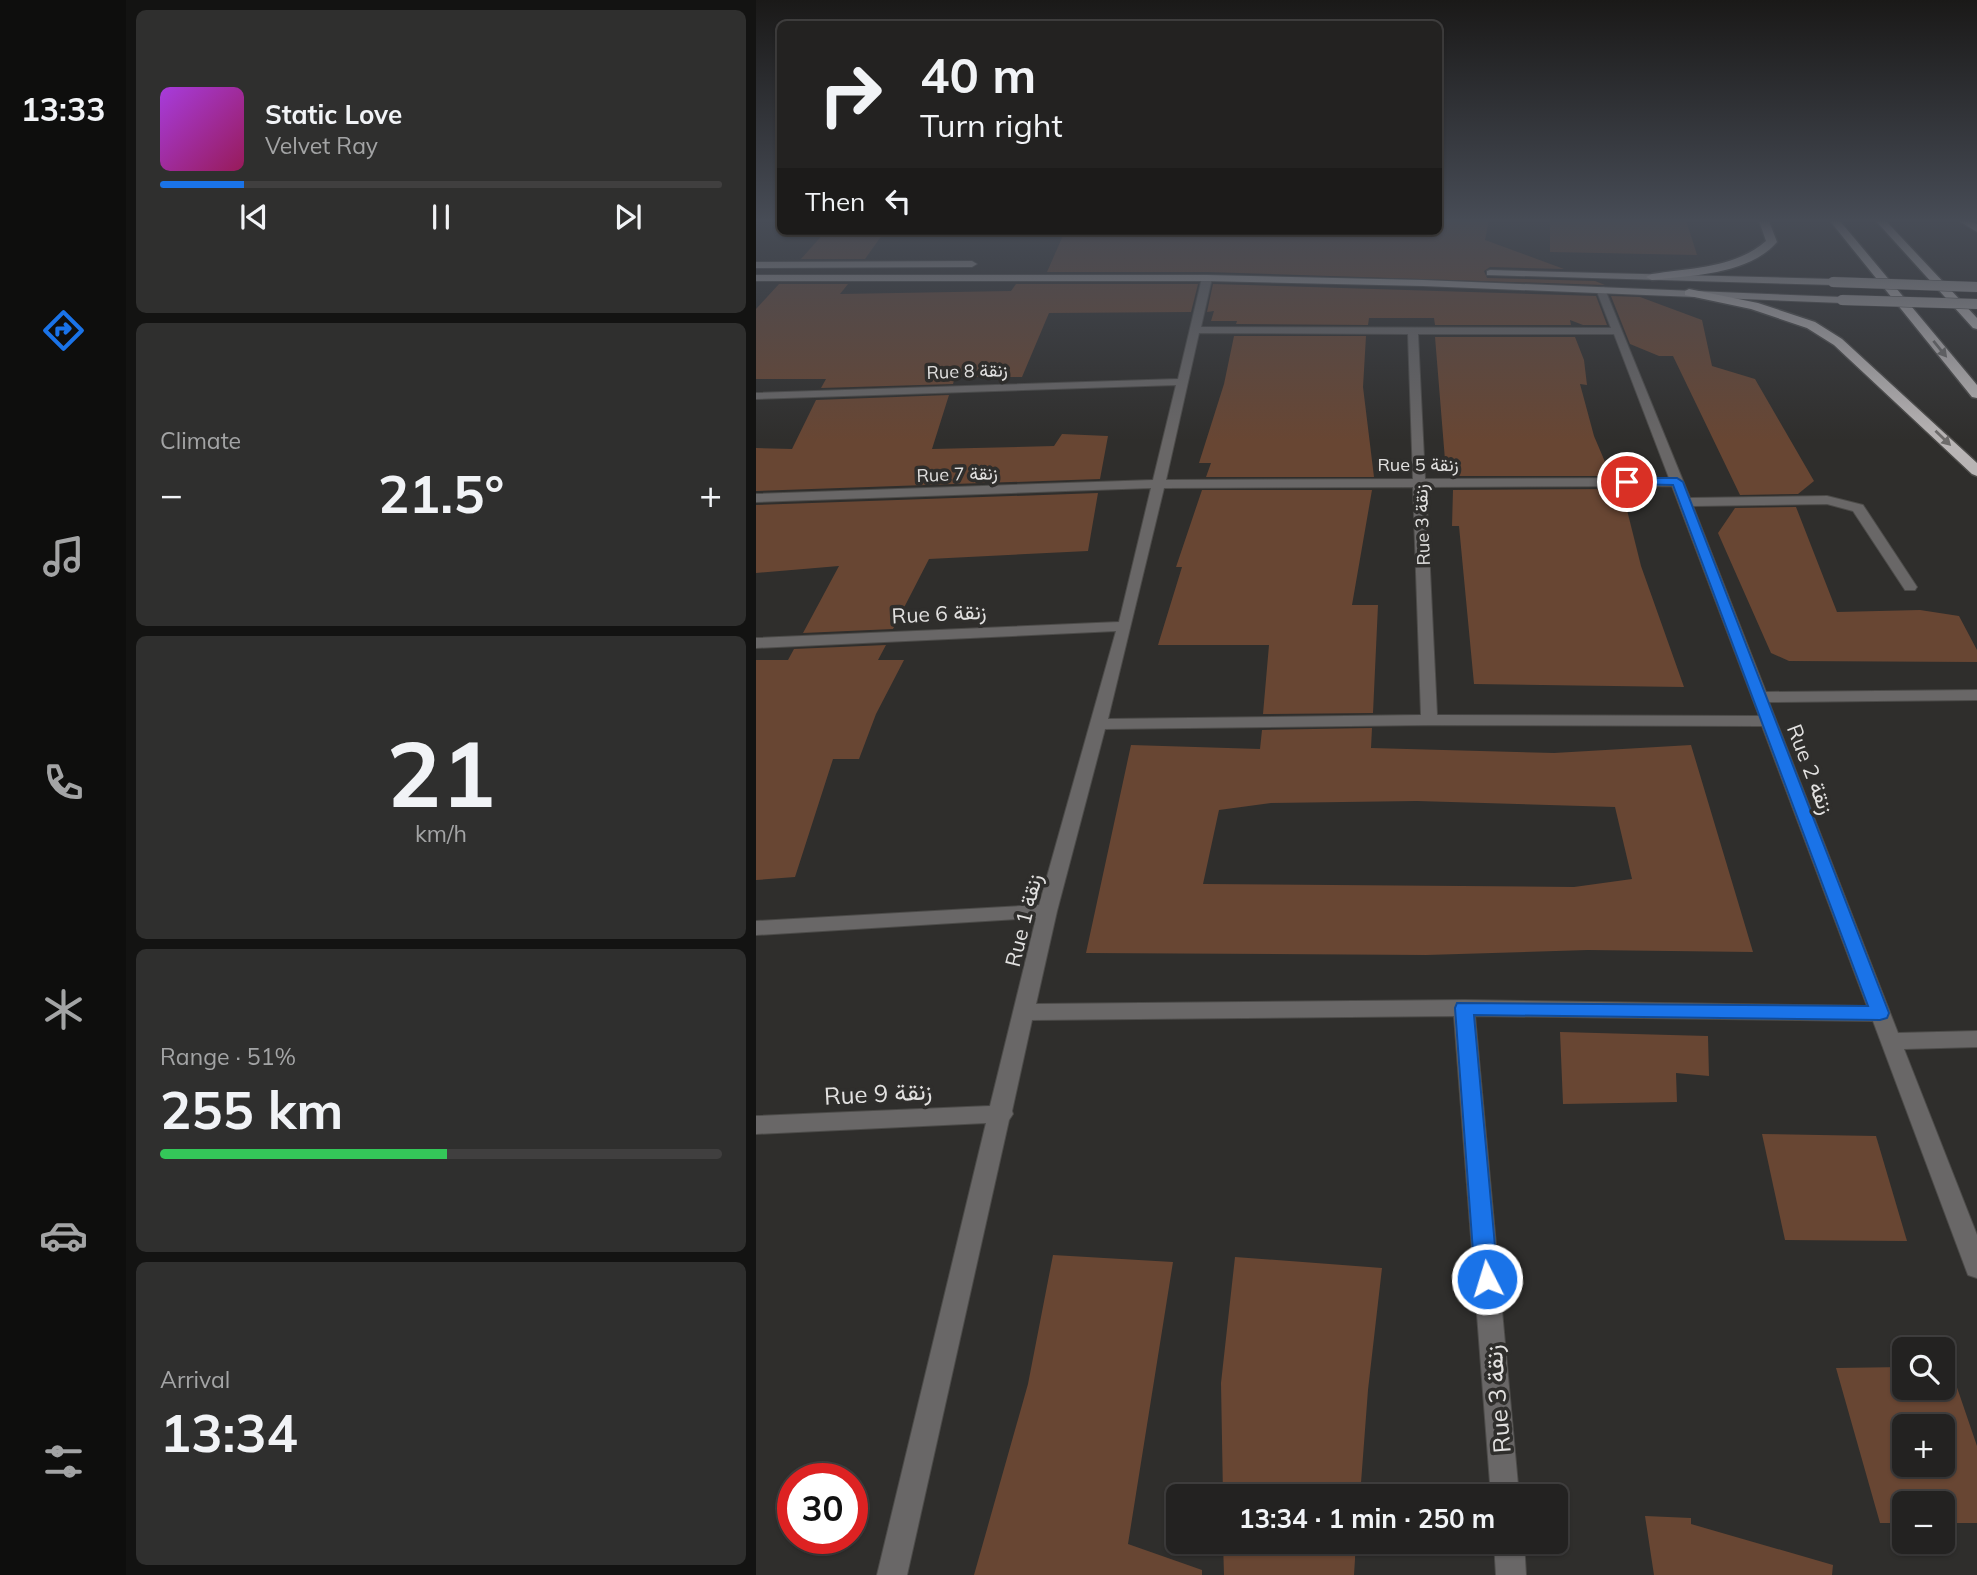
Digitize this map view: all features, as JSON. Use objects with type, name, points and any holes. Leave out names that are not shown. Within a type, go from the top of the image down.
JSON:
[{"type":"highway","points":[[1696,294],[1763,309],[1811,325],[1838,342],[1977,471]]},
{"type":"highway","points":[[1896,294],[1977,394]]},
{"type":"highway","points":[[1949,294],[1977,325]]},
{"type":"main road","points":[[1722,294],[1977,304]]},
{"type":"street","name":"Rue 1 زنقة","points":[[892,1575],[1002,1114],[1047,911],[1096,724],[1125,626],[1180,382],[1203,294]]},
{"type":"street","name":"Rue 2 زنقة","points":[[1603,294],[1977,1266]]},
{"type":"street","points":[[1195,330],[1617,331]]},
{"type":"street","name":"Rue 3 زنقة","points":[[1413,330],[1429,720]]},
{"type":"street","name":"Rue 8 زنقة","points":[[756,396],[1180,382]]},
{"type":"street","name":"Rue 5 زنقة","points":[[1158,484],[1677,482]]},
{"type":"street","name":"Rue 7 زنقة","points":[[756,498],[1158,484]]},
{"type":"street","points":[[1685,502],[1827,500],[1849,503],[1858,508],[1910,587]]},
{"type":"street","name":"Rue 6 زنقة","points":[[756,643],[1125,626]]},
{"type":"street","points":[[1758,697],[1977,695]]},
{"type":"street","points":[[1096,724],[1429,720],[1768,721]]},
{"type":"street","points":[[756,928],[1047,911]]},
{"type":"street","points":[[1024,1012],[1464,1008],[1880,1013]]},
{"type":"street","name":"Rue 3 زنقة","points":[[1464,1008],[1504,1484]]},
{"type":"street","points":[[1890,1041],[1977,1039]]},
{"type":"street","name":"Rue 9 زنقة","points":[[756,1125],[1002,1114]]},
{"type":"street","points":[[1510,1554],[1511,1575]]},
{"type":"building","points":[[769,294],[1195,294],[1191,312],[1049,313],[1022,377],[955,377],[953,384],[821,388],[826,379],[756,379],[756,309]]},
{"type":"building","points":[[1211,294],[1596,296],[1607,325],[1583,325],[1570,320],[1571,325],[1435,325],[1434,318],[1369,318],[1368,325],[1236,324],[1237,321],[1211,321],[1214,311],[1207,312]]},
{"type":"building","points":[[1611,296],[1640,297],[1702,320],[1712,366],[1755,379],[1814,481],[1798,494],[1740,495],[1673,356],[1659,356],[1630,344]]},
{"type":"building","points":[[1234,336],[1366,336],[1363,387],[1374,477],[1206,477],[1211,463],[1199,463],[1224,384]]},
{"type":"building","points":[[1435,337],[1575,337],[1584,360],[1587,385],[1580,384],[1594,436],[1611,476],[1453,476],[1454,460],[1445,460]]},
{"type":"building","points":[[949,395],[932,449],[1054,446],[1062,434],[1108,436],[1100,479],[756,491],[756,448],[792,449],[816,400]]},
{"type":"building","points":[[1617,489],[1622,502],[1625,502],[1641,566],[1684,687],[1474,684],[1459,526],[1452,526],[1453,490]]},
{"type":"building","points":[[1202,490],[1372,490],[1352,605],[1378,605],[1373,713],[1263,714],[1269,645],[1158,645],[1182,567],[1176,567]]},
{"type":"building","points":[[1098,493],[1088,551],[929,559],[893,629],[803,633],[839,566],[756,573],[756,505]]},
{"type":"building","points":[[1796,507],[1837,612],[1920,610],[1959,616],[1977,650],[1977,662],[1789,661],[1771,653],[1718,533],[1735,508]]},
{"type":"building","points":[[886,645],[878,660],[904,660],[876,714],[859,759],[833,759],[795,877],[756,880],[756,660],[788,660],[794,649]]},
{"type":"building","points":[[1372,728],[1371,748],[1554,753],[1691,745],[1753,952],[1588,950],[1426,955],[1086,953],[1131,745],[1260,749],[1262,730]],"holes":[[[1417,801],[1615,807],[1632,879],[1574,887],[1203,884],[1219,810],[1271,803]]]},
{"type":"building","points":[[1560,1032],[1708,1036],[1709,1076],[1676,1073],[1677,1102],[1563,1104]]},
{"type":"building","points":[[1762,1134],[1876,1136],[1907,1241],[1785,1240]]},
{"type":"building","points":[[1053,1255],[1173,1262],[1128,1544],[1202,1570],[1202,1575],[974,1575],[1028,1384]]},
{"type":"building","points":[[1235,1257],[1382,1268],[1361,1484],[1223,1484],[1221,1383]]},
{"type":"building","points":[[1892,1367],[1892,1400],[1955,1400],[1955,1382],[1977,1446],[1977,1523],[1955,1523],[1955,1491],[1892,1491],[1892,1523],[1880,1523],[1836,1368]]},
{"type":"building","points":[[1645,1516],[1691,1518],[1691,1524],[1833,1565],[1832,1575],[1654,1575]]},
{"type":"building","points":[[1223,1554],[1355,1554],[1354,1575],[1224,1575]]},
{"type":"route","points":[[1487,1279],[1464,1008],[1880,1013],[1677,482],[1627,482]]}]
